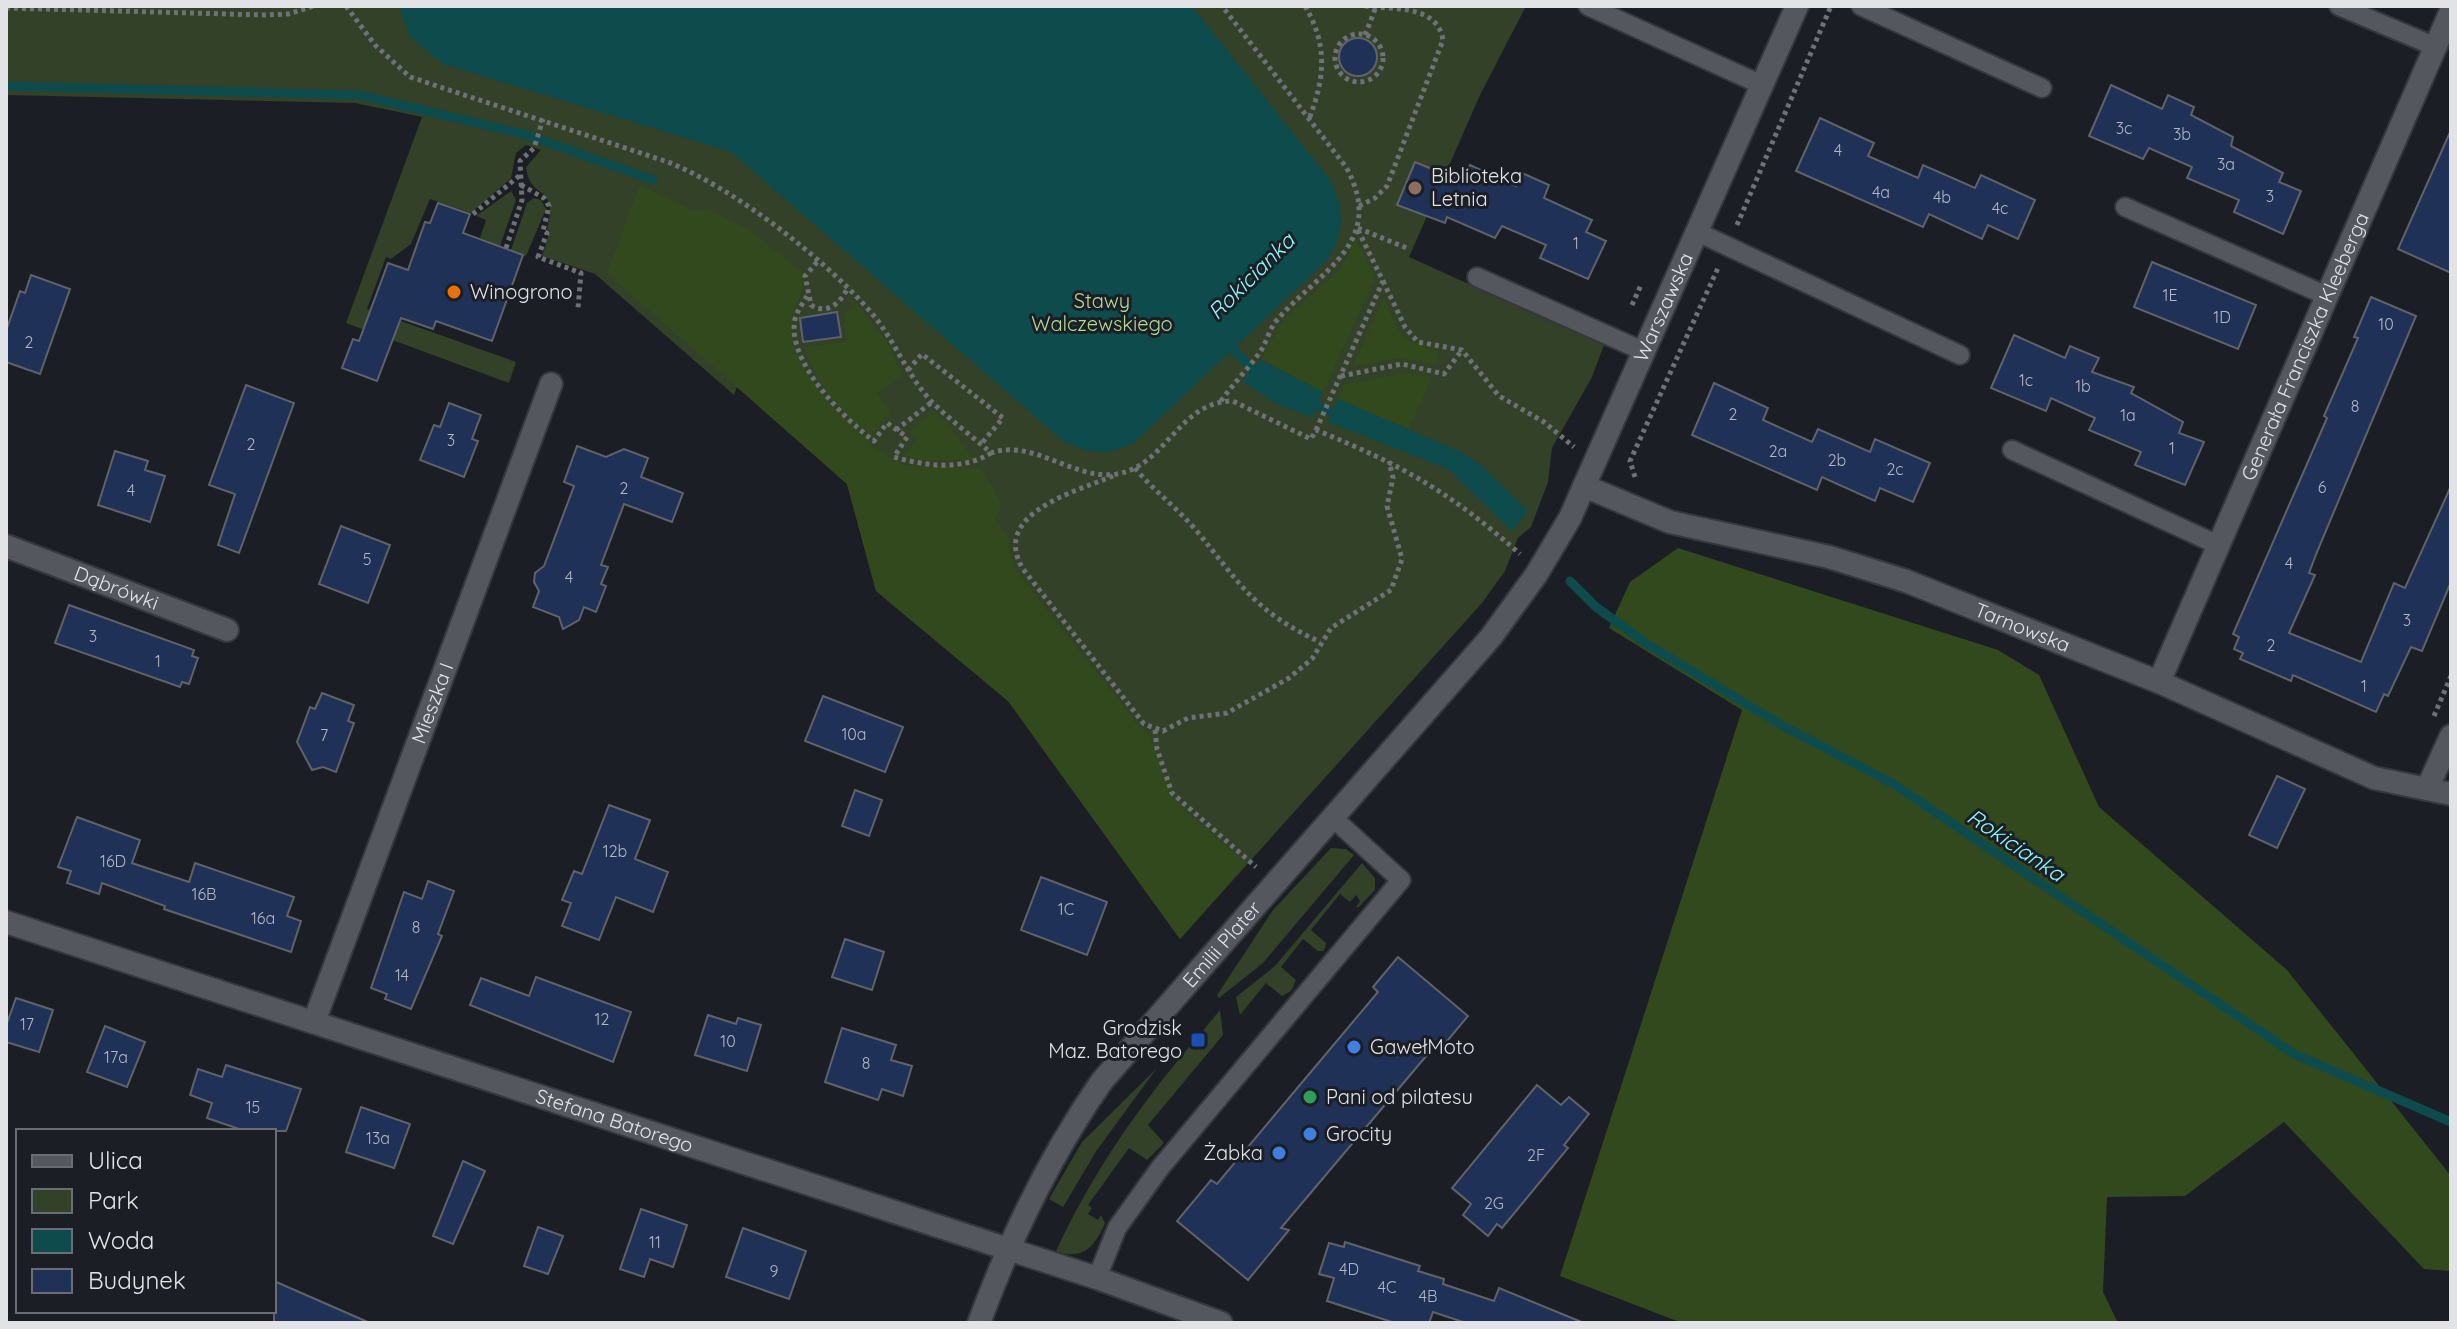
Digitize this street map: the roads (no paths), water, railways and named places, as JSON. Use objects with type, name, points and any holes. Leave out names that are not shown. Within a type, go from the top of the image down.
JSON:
[{"type":"street","name":"Warszawska","points":[[1518,602],[1560,537],[1584,486],[1797,6]]},
{"type":"street","name":"Generała Franciszka Kleeberga","points":[[2159,682],[2216,544],[2451,11]]},
{"type":"street","name":"Mieszka I","points":[[314,1022],[551,384]]},
{"type":"street","name":"Tarnowska","points":[[1584,486],[1670,522],[1829,557],[1906,581],[2159,682],[2374,778],[2451,794]]},
{"type":"street","name":"Dąbrówki","points":[[6,546],[227,630]]},
{"type":"street","name":"Emilii Plater","points":[[979,1323],[1007,1250],[1040,1179],[1102,1081],[1518,602]]},
{"type":"street","points":[[2427,789],[2451,736]]},
{"type":"street","name":"Stefana Batorego","points":[[6,922],[1097,1278],[1221,1323]]},
{"type":"lane","points":[[1588,6],[1762,85]]},
{"type":"lane","points":[[1861,6],[2042,88]]},
{"type":"lane","points":[[2339,6],[2434,46]]},
{"type":"lane","points":[[2125,207],[2325,295]]},
{"type":"lane","points":[[1697,232],[1960,355]]},
{"type":"lane","points":[[1477,277],[1643,351]]},
{"type":"lane","points":[[2012,450],[2216,544]]},
{"type":"lane","points":[[1097,1278],[1117,1228],[1160,1168],[1401,880],[1332,817]]},
{"type":"water","name":"Stawy Walczewskiego","points":[[398,6],[1192,6],[1330,180],[1340,211],[1340,230],[1327,260],[1135,442],[1116,450],[1089,451],[1061,439],[731,152],[443,64],[411,38]]},
{"type":"water","points":[[1261,360],[1323,392],[1312,418],[1273,402],[1242,381]]},
{"type":"water","points":[[1338,399],[1461,452],[1480,464],[1528,511],[1512,531],[1448,469],[1328,422]]},
{"type":"waterway","points":[[6,86],[359,95],[527,135],[653,180]]},
{"type":"waterway","name":"Rokicianka","points":[[1227,343],[1261,378]]},
{"type":"waterway","name":"Rokicianka","points":[[1307,401],[1341,416]]},
{"type":"waterway","name":"Rokicianka","points":[[1570,581],[1596,607],[1647,644],[1783,726],[1892,783],[2294,1054],[2451,1122]]},
{"type":"place","name":"Biblioteka Letnia","points":[[1415,188]]},
{"type":"place","name":"Winogrono","points":[[454,292]]},
{"type":"place","name":"Grodzisk Maz. Batorego","points":[[1198,1040]]},
{"type":"place","name":"GawełMoto","points":[[1354,1047]]},
{"type":"place","name":"Pani od pilatesu","points":[[1310,1097]]},
{"type":"place","name":"Grocity","points":[[1310,1134]]},
{"type":"place","name":"Żabka","points":[[1279,1153]]}]
